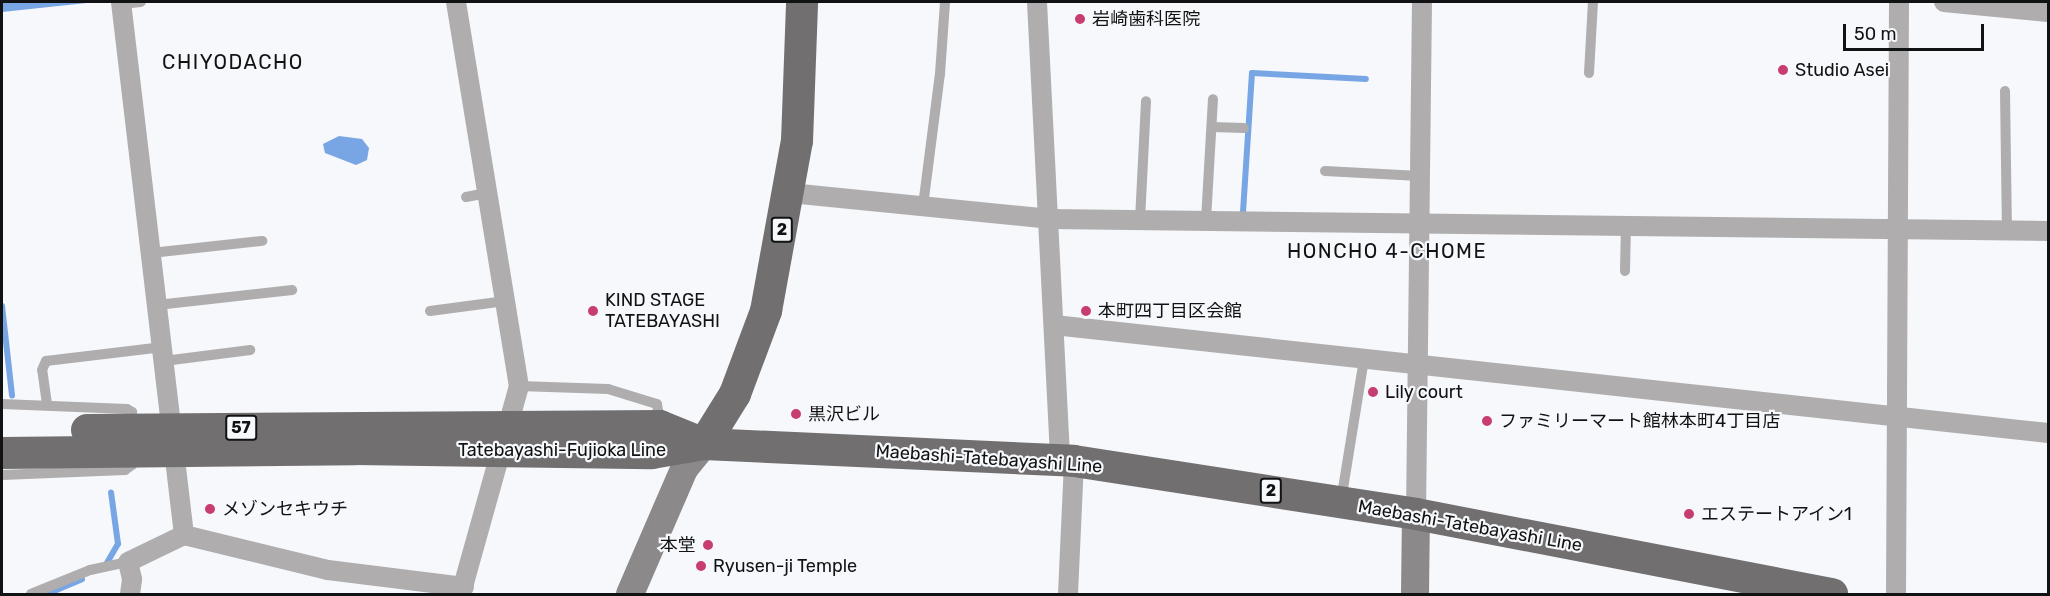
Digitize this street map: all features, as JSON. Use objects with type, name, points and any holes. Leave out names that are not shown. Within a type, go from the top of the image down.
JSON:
[{"type":"main road","name":"2","points":[[704,444],[735,394],[766,311],[790,193],[802,73],[802,2]]},
{"type":"main road","name":"Tatebayashi-Fujioka Line","points":[[2,453],[133,441],[506,438],[660,426],[704,444]]},
{"type":"main road","name":"Tatebayashi-Fujioka Line","points":[[2,431],[133,441]]},
{"type":"main road","name":"Tatebayashi-Fujioka Line","points":[[506,438],[652,453],[704,444]]},
{"type":"main road","name":"Maebashi-Tatebayashi Line","points":[[704,444],[1067,461],[1416,514],[1832,594]]},
{"type":"street","points":[[128,2],[151,253],[184,535]]},
{"type":"street","points":[[130,594],[132,579],[128,562],[184,535],[328,570],[462,591],[519,386],[456,2]]},
{"type":"street","points":[[1037,2],[1054,325],[1067,461],[1068,594]]},
{"type":"street","points":[[1415,594],[1422,2]]},
{"type":"street","points":[[1896,594],[1899,415],[1899,2]]},
{"type":"street","points":[[1944,2],[2010,5],[2049,12]]},
{"type":"street","points":[[790,193],[1049,219],[2049,231]]},
{"type":"street","points":[[1054,325],[1418,364],[1731,401],[1899,415],[2049,433]]},
{"type":"street","points":[[630,594],[684,469],[704,444]]},
{"type":"lane","points":[[922,206],[940,74],[945,2]]},
{"type":"lane","points":[[1589,73],[1593,2]]},
{"type":"lane","points":[[2005,91],[2007,231]]},
{"type":"lane","points":[[1206,220],[1213,99]]},
{"type":"lane","points":[[1140,220],[1146,101]]},
{"type":"lane","points":[[1212,127],[1244,128]]},
{"type":"lane","points":[[1325,171],[1420,176]]},
{"type":"lane","points":[[466,197],[487,193]]},
{"type":"lane","points":[[1625,271],[1626,225]]},
{"type":"lane","points":[[151,253],[262,241]]},
{"type":"lane","points":[[157,305],[292,290]]},
{"type":"lane","points":[[430,311],[505,301]]},
{"type":"lane","points":[[47,404],[42,370],[46,361],[250,350]]},
{"type":"lane","points":[[1340,502],[1364,359]]},
{"type":"lane","points":[[519,386],[608,389],[657,404],[660,426]]},
{"type":"lane","points":[[2,404],[127,409],[132,412],[133,441],[132,465],[126,470],[2,475]]},
{"type":"lane","points":[[31,594],[90,570],[128,562]]},
{"type":"water","points":[[2,2],[96,2],[2,12]]},
{"type":"water","points":[[339,136],[362,139],[369,148],[367,160],[356,165],[325,153],[323,144]]},
{"type":"waterway","points":[[1243,212],[1252,73],[1366,79]]},
{"type":"waterway","points":[[2,306],[12,395]]},
{"type":"waterway","points":[[104,568],[118,544],[111,492]]},
{"type":"waterway","points":[[47,594],[82,579]]},
{"type":"place","name":"岩崎歯科医院","points":[[1080,19]]},
{"type":"place","name":"Studio Asei","points":[[1783,70]]},
{"type":"place","name":"KIND STAGE TATEBAYASHI","points":[[593,311]]},
{"type":"place","name":"本町四丁目区会館","points":[[1086,311]]},
{"type":"place","name":"Lily court","points":[[1373,392]]},
{"type":"place","name":"黒沢ビル","points":[[796,414]]},
{"type":"place","name":"ファミリーマート館林本町4丁目店","points":[[1487,421]]},
{"type":"place","name":"メゾンセキウチ","points":[[210,509]]},
{"type":"place","name":"エステートアイン1","points":[[1689,514]]},
{"type":"place","name":"本堂","points":[[708,545]]},
{"type":"place","name":"Ryusen-ji Temple","points":[[701,566]]},
{"type":"district","name":"CHIYODACHO","points":[[233,62]]},
{"type":"district","name":"HONCHO 4-CHOME","points":[[1387,251]]}]
